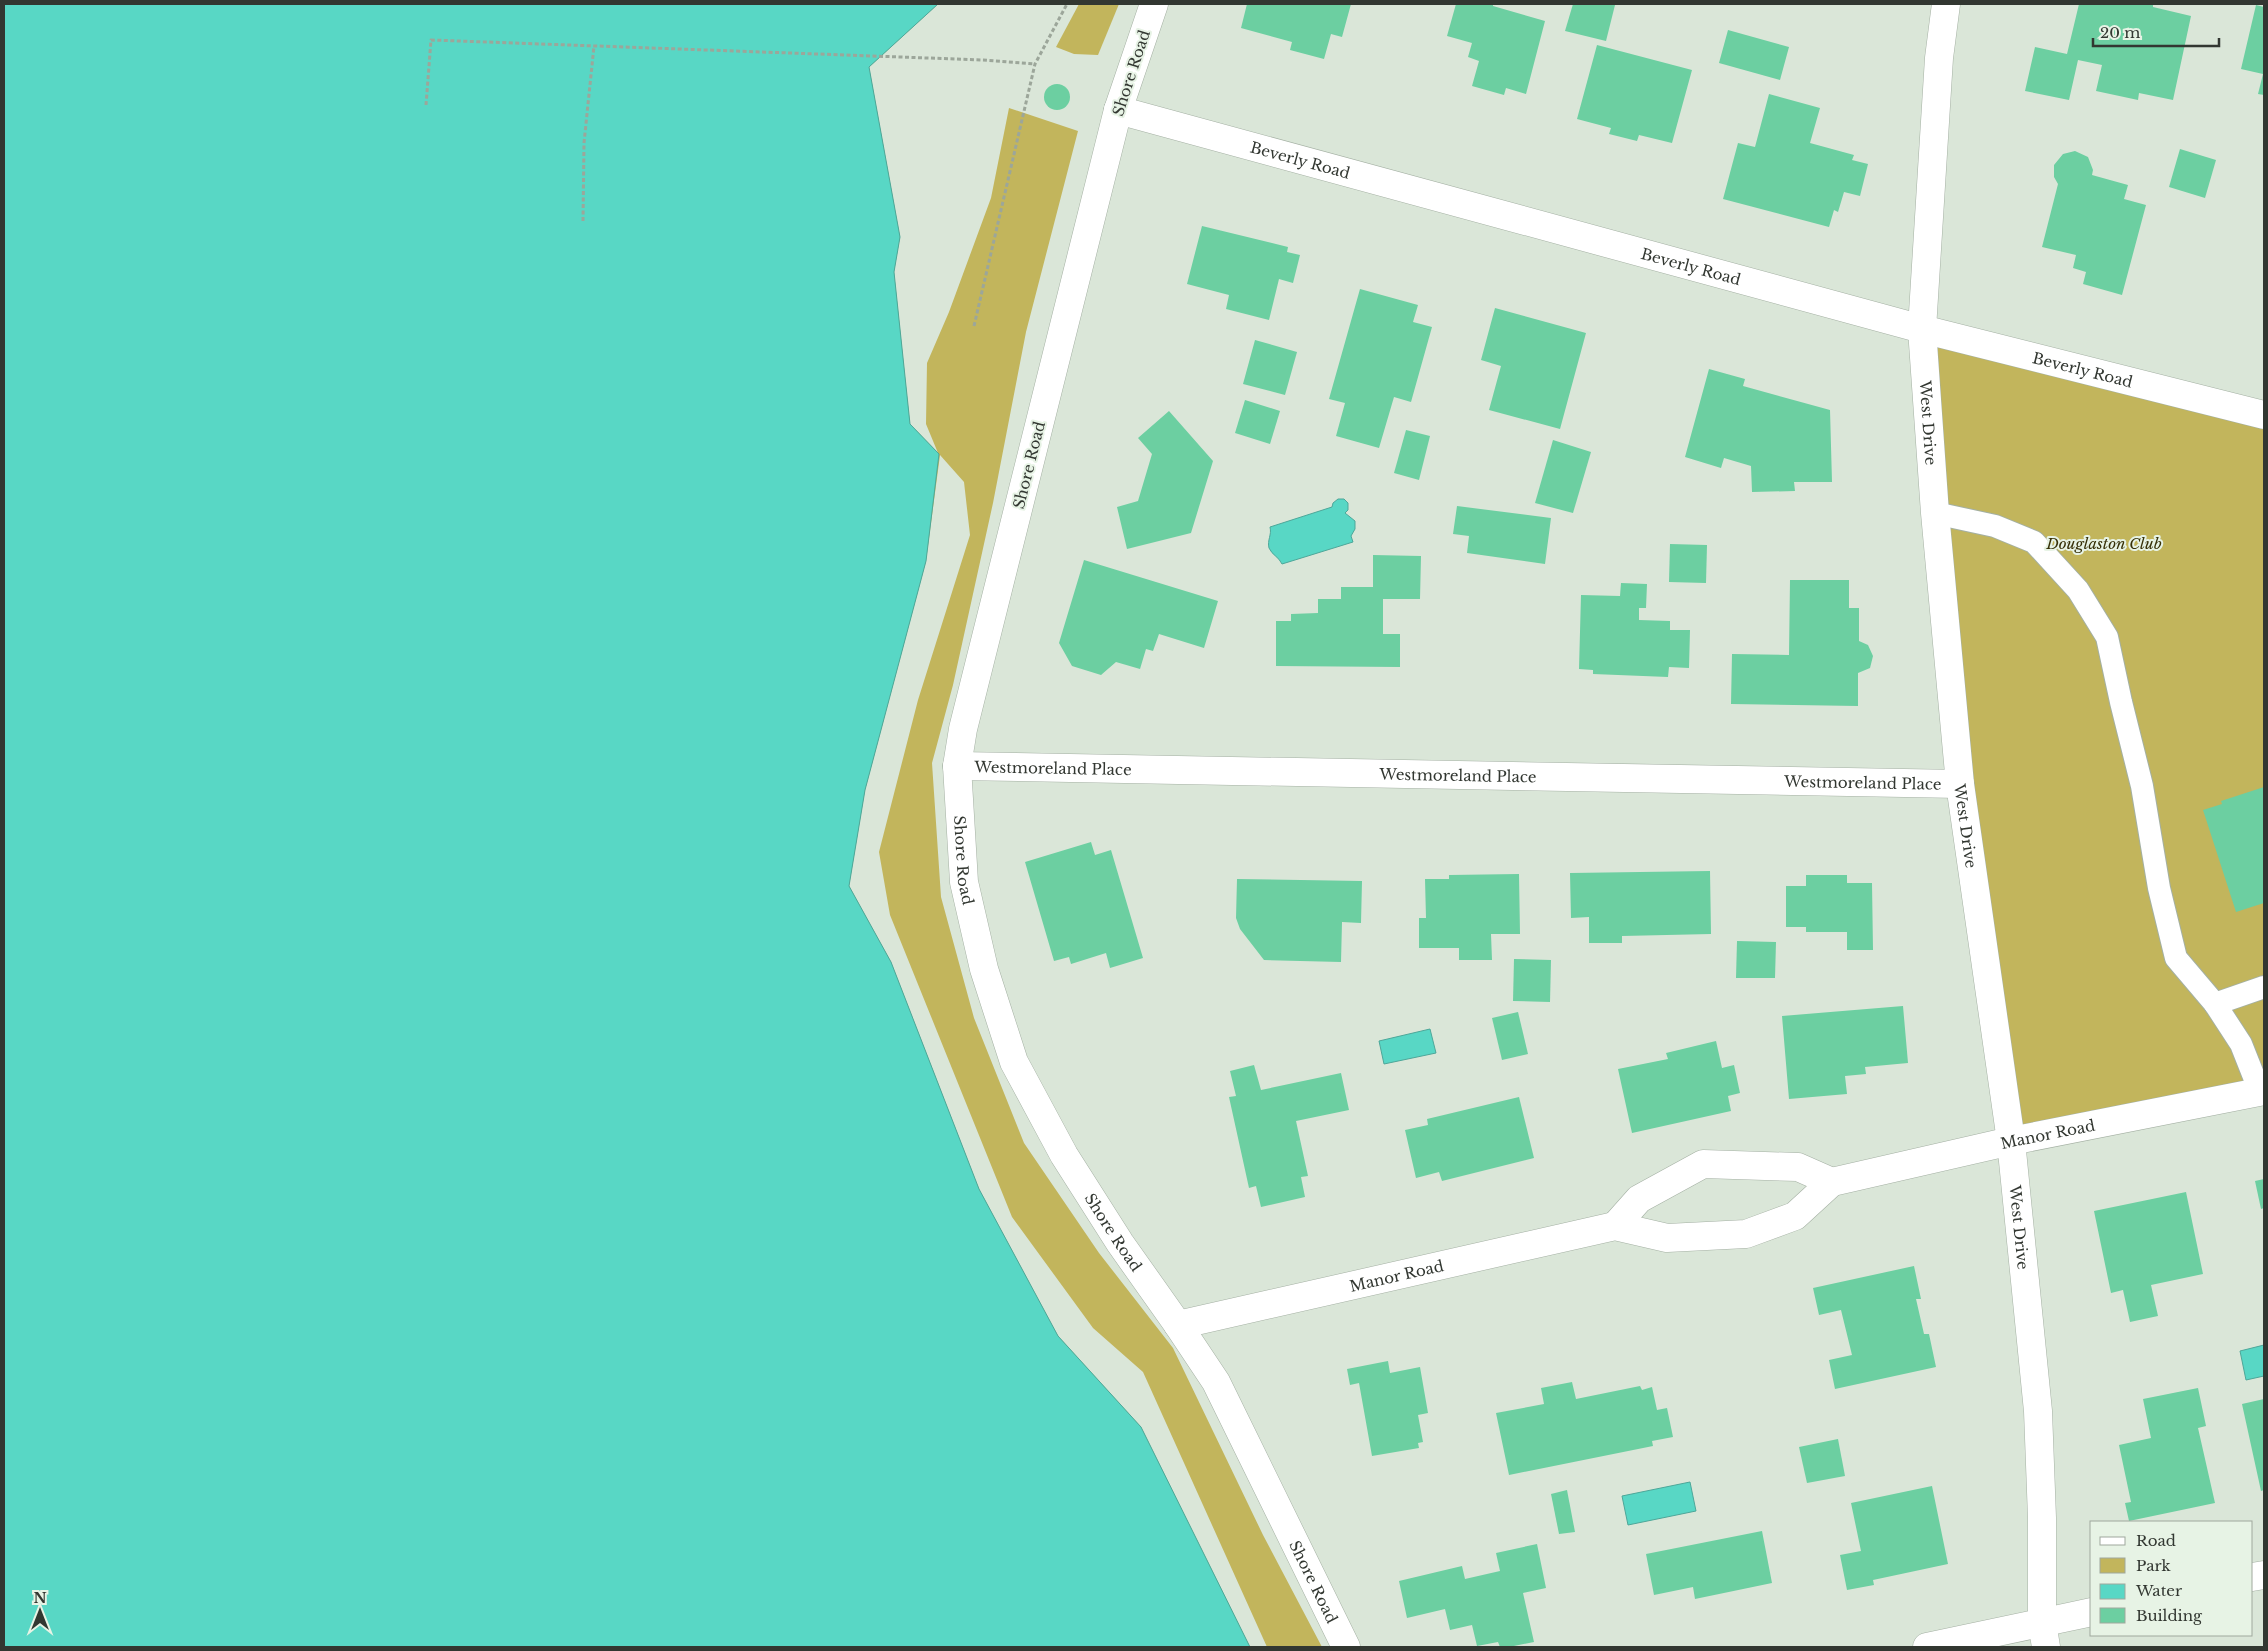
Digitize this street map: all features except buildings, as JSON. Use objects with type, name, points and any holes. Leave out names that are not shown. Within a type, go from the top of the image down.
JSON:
[{"type":"street","name":"Shore Road","points":[[1154,4],[1118,110],[963,729],[957,766],[964,882],[984,969],[1014,1062],[1064,1155],[1120,1244],[1216,1382],[1346,1647]]},
{"type":"street","name":"West Drive","points":[[1946,4],[1939,58],[1922,328],[1934,512],[1960,784],[2011,1141],[2038,1411],[2044,1635]]},
{"type":"street","name":"Beverly Road","points":[[1118,110],[1922,328],[2264,414]]},
{"type":"street","name":"Westmoreland Place","points":[[957,766],[1960,784]]},
{"type":"street","name":"Manor Road","points":[[1178,1325],[1615,1226],[1667,1238],[1746,1234],[1795,1216],[1832,1182],[2011,1141],[2262,1091]]},
{"type":"street","points":[[1615,1226],[1639,1199],[1703,1164],[1798,1166],[1832,1182]]},
{"type":"street","points":[[1927,1647],[2044,1635],[2090,1613]]},
{"type":"lane","points":[[1934,512],[1995,526],[2034,542],[2078,590],[2107,637],[2142,786],[2160,888],[2176,958],[2215,1004],[2241,1044],[2262,1091]]},
{"type":"lane","points":[[2215,1004],[2264,987]]},
{"type":"path","points":[[974,326],[1035,64],[1067,4]]},
{"type":"path","points":[[426,105],[431,40],[983,60],[1035,64]]},
{"type":"path","points":[[583,221],[584,143],[594,46]]},
{"type":"green space","points":[[938,4],[869,67],[900,237],[894,272],[910,424],[938,453],[926,424],[927,363],[949,312],[991,198],[1009,108],[1078,131],[1026,332],[993,503],[953,685],[932,763],[941,897],[974,1018],[1024,1143],[1099,1253],[1173,1348],[1263,1535],[1322,1647],[1267,1647],[1143,1372],[1093,1328],[1012,1217],[890,915],[879,852],[918,700],[970,535],[964,482],[940,455],[926,561],[865,790],[849,886],[891,962],[979,1189],[1058,1336],[1141,1427],[1250,1647],[649,864],[786,117]]},
{"type":"green space","points":[[1079,4],[1119,4],[1098,55],[1074,54],[1056,47]]},
{"type":"green space","name":"Douglaston Club","points":[[1926,333],[2264,418],[2264,1091],[2014,1146],[1964,788]]},
{"type":"water","points":[[4,4],[938,4],[869,67],[900,237],[894,272],[910,424],[939,454],[926,561],[865,790],[849,886],[891,962],[979,1189],[1058,1336],[1141,1427],[1250,1647],[4,1647]]},
{"type":"water","points":[[1338,499],[1344,499],[1348,503],[1348,510],[1345,513],[1355,521],[1355,529],[1351,536],[1353,542],[1282,564],[1269,548],[1270,527],[1332,507],[1333,503]]},
{"type":"water","points":[[1430,1029],[1436,1053],[1384,1064],[1379,1041]]},
{"type":"water","points":[[2264,1345],[2264,1376],[2246,1380],[2240,1351]]},
{"type":"water","points":[[1690,1482],[1696,1511],[1628,1525],[1622,1496]]}]
